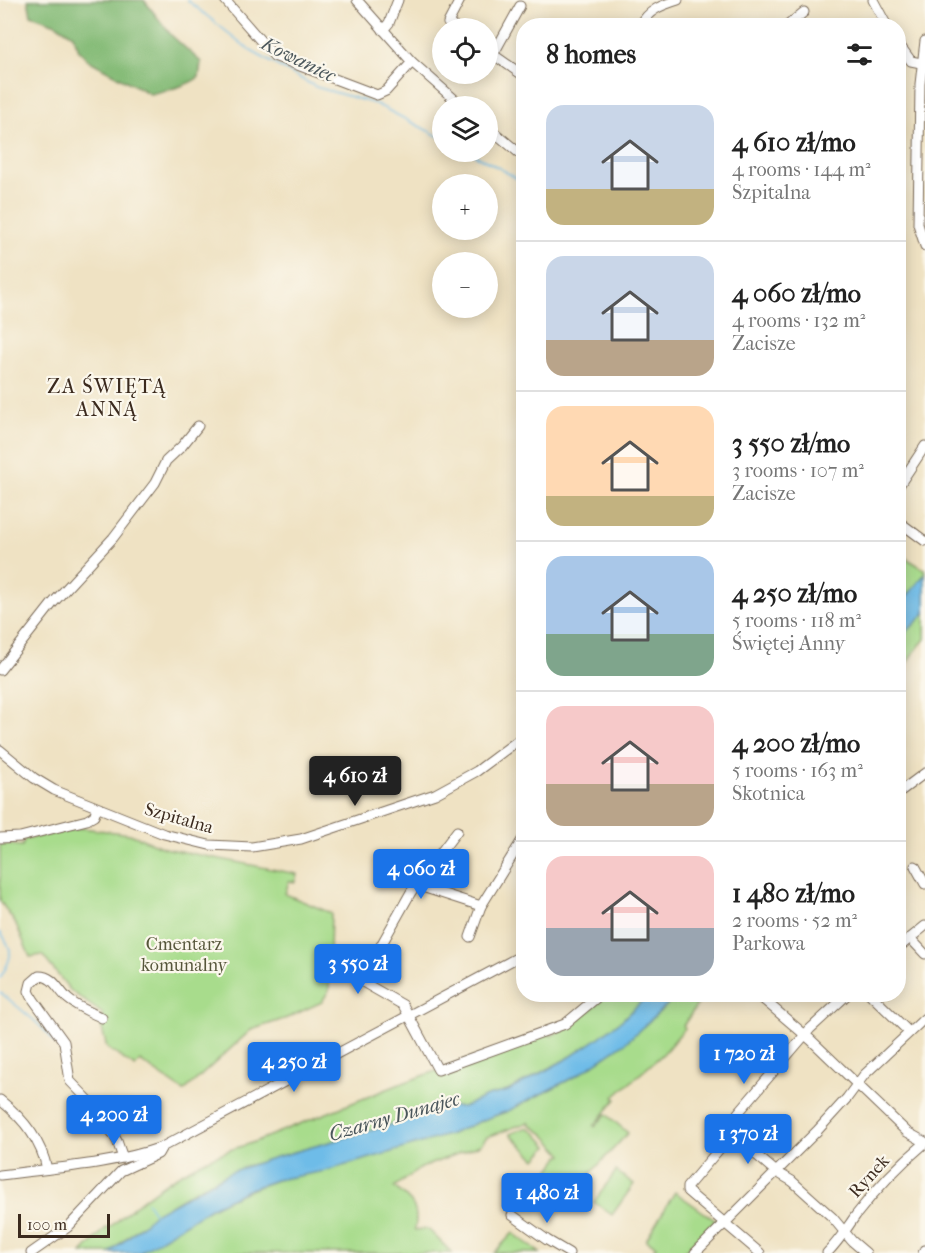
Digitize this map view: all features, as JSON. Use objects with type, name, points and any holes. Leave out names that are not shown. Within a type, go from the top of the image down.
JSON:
[{"type":"street","points":[[225,0],[274,56],[377,95],[386,91],[412,62]]},
{"type":"street","points":[[357,0],[412,62],[451,96]]},
{"type":"street","points":[[383,30],[389,23],[398,0]]},
{"type":"street","points":[[451,18],[460,0]]},
{"type":"street","points":[[645,18],[657,7],[678,0]]},
{"type":"street","points":[[873,0],[883,18]]},
{"type":"street","points":[[498,40],[520,6]]},
{"type":"street","points":[[797,18],[804,12]]},
{"type":"street","points":[[925,41],[921,63],[918,224],[925,246]]},
{"type":"street","points":[[906,55],[910,61],[921,63]]},
{"type":"street","points":[[498,58],[516,71]]},
{"type":"street","points":[[498,135],[516,150]]},
{"type":"street","points":[[0,670],[52,604],[113,537],[155,483],[166,461],[198,426]]},
{"type":"street","points":[[906,475],[925,446]]},
{"type":"street","points":[[906,527],[925,541]]},
{"type":"street","points":[[906,530],[911,531]]},
{"type":"street","name":"Szpitalna","points":[[0,750],[34,778],[54,790],[98,808],[174,837],[197,843],[238,847],[270,845],[311,836],[435,794],[477,771],[516,742]]},
{"type":"street","points":[[906,787],[925,773]]},
{"type":"street","points":[[0,838],[20,837],[87,820],[94,816],[98,808]]},
{"type":"street","points":[[457,831],[416,885],[361,981],[403,1005],[438,1070],[565,1024],[591,1002]]},
{"type":"street","points":[[470,937],[481,906],[516,848]]},
{"type":"street","points":[[915,866],[925,884]]},
{"type":"street","points":[[416,885],[481,906]]},
{"type":"street","points":[[906,941],[925,926]]},
{"type":"street","points":[[910,938],[925,954]]},
{"type":"street","points":[[0,1175],[123,1158],[162,1147],[516,958]]},
{"type":"street","points":[[102,1018],[68,1000],[53,981],[44,976],[39,976],[31,983],[29,991],[33,999],[64,1042],[70,1081],[100,1112],[117,1141],[123,1158]]},
{"type":"street","name":"Rynek","points":[[768,1002],[857,1082],[907,1132],[925,1142],[855,1216],[845,1233],[827,1253]]},
{"type":"street","points":[[839,1002],[805,1034],[732,1123],[735,1136],[775,1172],[792,1181],[832,1217],[866,1253]]},
{"type":"street","points":[[878,1002],[909,1032]]},
{"type":"street","points":[[694,1253],[792,1156],[847,1098],[857,1082],[925,1018]]},
{"type":"street","points":[[847,1098],[861,1094],[873,1099]]},
{"type":"street","points":[[0,1101],[16,1113],[28,1127],[44,1157],[47,1169]]},
{"type":"street","name":"Rynek","points":[[907,1132],[912,1142],[908,1158]]},
{"type":"street","points":[[735,1136],[687,1187],[687,1191],[760,1253]]},
{"type":"street","points":[[31,1253],[73,1222],[121,1171],[158,1154],[162,1147]]},
{"type":"street","points":[[792,1156],[788,1169],[792,1181]]},
{"type":"street","points":[[512,1215],[569,1253]]},
{"type":"street","name":"Rynek","points":[[832,1217],[843,1221],[855,1216]]},
{"type":"green space","points":[[28,0],[144,0],[171,35],[201,62],[199,77],[182,86],[150,94],[88,60],[79,50],[73,35],[56,24],[31,15]]},
{"type":"green space","points":[[906,558],[924,569],[925,574],[906,597]]},
{"type":"green space","points":[[925,613],[925,639],[906,666],[906,632]]},
{"type":"green space","name":"Cmentarz komunalny","points":[[82,828],[130,834],[164,848],[297,874],[295,882],[289,881],[285,894],[331,913],[329,990],[322,1002],[287,1018],[251,1030],[184,1091],[140,1061],[135,1067],[107,1048],[100,1021],[104,1015],[71,991],[42,955],[30,957],[16,924],[0,901],[0,844],[22,846],[25,839]]},
{"type":"green space","points":[[599,1002],[641,1002],[597,1039],[570,1057],[508,1091],[487,1096],[463,1107],[438,1105],[432,1111],[390,1125],[247,1166],[174,1203],[141,1226],[110,1253],[82,1253],[107,1227],[109,1228],[157,1189],[210,1158],[400,1084],[549,1031],[551,1036],[575,1023]]},
{"type":"green space","points":[[669,1002],[699,1002],[683,1026],[685,1028],[663,1054],[614,1097],[616,1099],[594,1126],[606,1114],[628,1133],[577,1188],[579,1190],[583,1186],[587,1190],[581,1196],[547,1174],[563,1155],[544,1134],[529,1122],[487,1137],[480,1145],[421,1168],[394,1187],[413,1205],[416,1215],[415,1230],[428,1229],[452,1253],[139,1253],[205,1211],[276,1180],[451,1134],[508,1111],[576,1076],[625,1043]]},
{"type":"green space","points":[[527,1127],[548,1146],[536,1159],[510,1134]]},
{"type":"green space","points":[[616,1171],[634,1184],[612,1215],[594,1202]]},
{"type":"green space","points":[[675,1192],[716,1221],[683,1253],[652,1253],[656,1246],[646,1240]]},
{"type":"green space","points":[[513,1233],[540,1253],[494,1253]]},
{"type":"water","points":[[925,574],[925,613],[906,633],[906,597]]},
{"type":"water","points":[[641,1002],[669,1002],[625,1043],[576,1076],[508,1111],[451,1134],[325,1171],[276,1180],[250,1189],[212,1207],[139,1253],[110,1253],[156,1213],[230,1172],[390,1125],[432,1111],[438,1105],[463,1107],[487,1096],[508,1091],[570,1057],[622,1020]]},
{"type":"waterway","name":"Kowaniec","points":[[187,0],[251,51],[316,87],[376,104],[432,133]]},
{"type":"waterway","name":"Kowaniec","points":[[488,162],[516,178]]},
{"type":"waterway","points":[[0,932],[10,950],[9,960],[0,978]]},
{"type":"waterway","points":[[0,992],[36,1022],[54,1043]]},
{"type":"waterway","points":[[147,1202],[155,1214]]},
{"type":"district","name":"ZA ŚWIĘTĄ ANNĄ","points":[[107,398]]},
{"type":"water label","name":"Czarny Dunajec","points":[[394,1116]]}]
